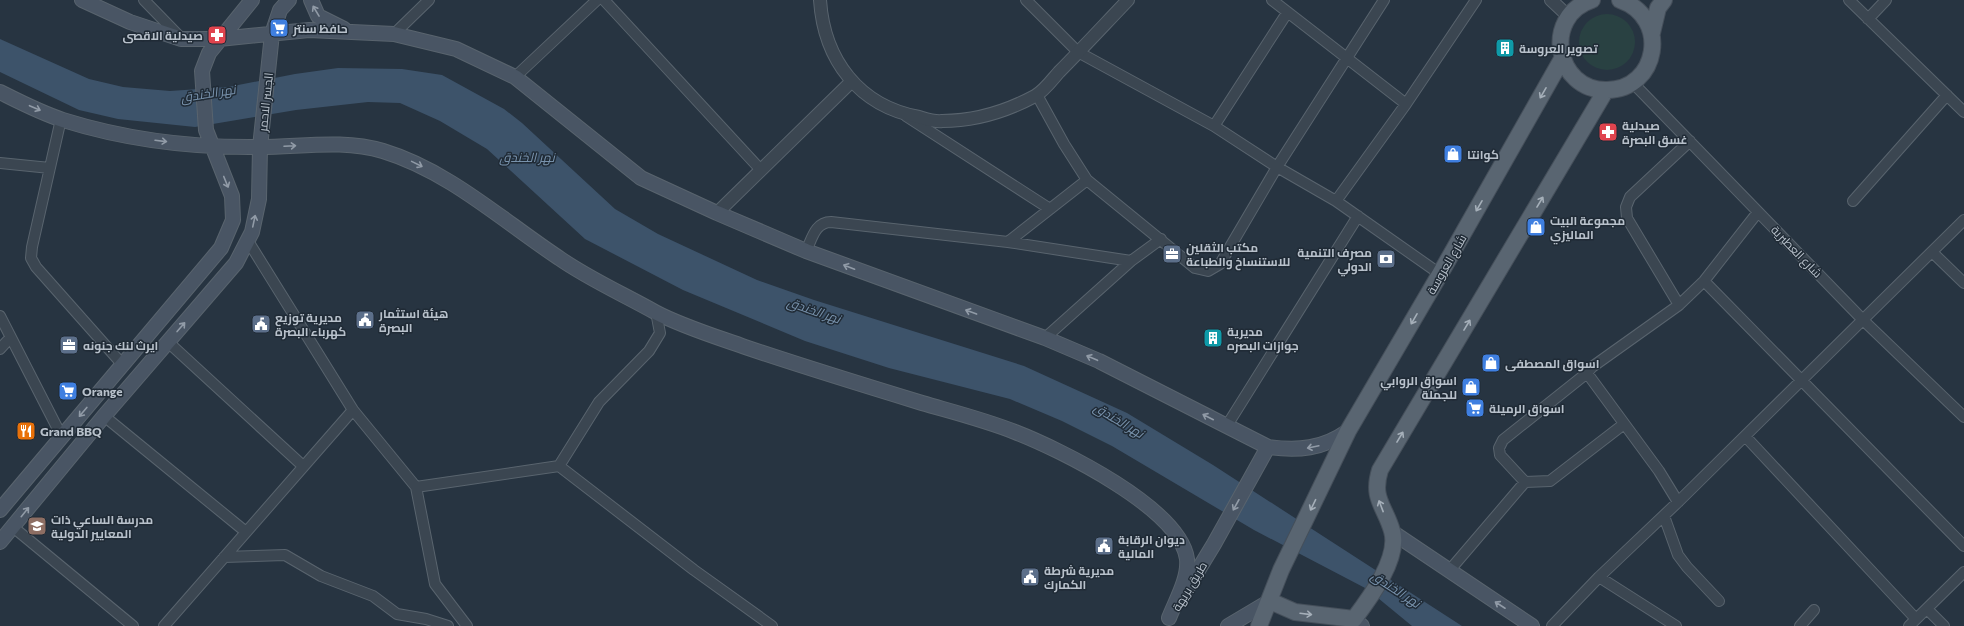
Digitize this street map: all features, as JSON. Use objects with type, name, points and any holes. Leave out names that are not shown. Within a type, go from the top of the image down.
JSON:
[{"type":"main road","points":[[82,0],[130,22],[181,39],[219,39],[309,30],[394,34],[456,49],[515,77],[641,178],[717,213],[806,251],[1045,338],[1099,362],[1268,447],[1291,450],[1308,448],[1332,441],[1348,431]]},
{"type":"main road","points":[[0,510],[221,248],[228,235],[233,220],[232,196],[206,130],[202,71],[209,53],[252,0]]},
{"type":"main road","name":"الجسر الاحمر","points":[[0,542],[104,416],[236,263],[248,241],[252,232],[259,199],[260,147],[272,34],[280,10],[289,0]]},
{"type":"main road","points":[[311,0],[318,16],[350,32]]},
{"type":"main road","points":[[1592,0],[1577,8],[1568,16],[1562,29],[1560,44],[1562,59],[1569,72],[1580,82],[1592,88],[1606,90],[1619,88],[1632,82],[1641,75],[1648,64],[1652,52],[1652,33],[1658,8],[1664,0]]},
{"type":"main road","points":[[1620,0],[1628,3],[1648,20],[1652,33]]},
{"type":"main road","name":"شارع العروسة","points":[[1259,626],[1281,570],[1348,431],[1440,274],[1562,59]]},
{"type":"main road","points":[[1358,623],[1391,557],[1394,546],[1392,532],[1378,497],[1376,484],[1380,470],[1606,90]]},
{"type":"main road","points":[[0,92],[61,119],[143,139],[212,146],[260,147],[343,144],[380,150],[404,158],[461,190],[562,261],[656,312],[725,340],[802,367],[1011,430],[1045,444],[1111,481],[1161,517],[1174,530],[1182,544],[1187,560],[1186,575],[1166,622]]},
{"type":"main road","points":[[125,360],[143,371]]},
{"type":"main road","name":"طريق بريهة","points":[[1166,622],[1214,544],[1268,447]]},
{"type":"main road","points":[[0,516],[13,527]]},
{"type":"main road","points":[[1392,532],[1449,572],[1532,626]]},
{"type":"main road","points":[[1228,626],[1270,601],[1295,612],[1358,623]]},
{"type":"main road","points":[[1338,626],[1358,623]]},
{"type":"street","points":[[144,0],[181,39]]},
{"type":"street","points":[[394,34],[429,0]]},
{"type":"street","points":[[515,77],[597,0]]},
{"type":"street","points":[[604,0],[761,170]]},
{"type":"street","points":[[820,0],[825,32],[832,50],[851,82],[875,101],[903,114],[1050,209]]},
{"type":"street","points":[[1026,0],[1078,52],[1214,126],[1277,167],[1336,201],[1440,274]]},
{"type":"street","points":[[903,114],[941,122],[975,117],[1007,109],[1037,95],[1128,0]]},
{"type":"street","points":[[1272,0],[1406,104]]},
{"type":"street","points":[[1037,95],[1064,144],[1087,180],[1162,239],[1196,268],[1208,271],[1220,264],[1277,167],[1346,57],[1384,0]]},
{"type":"street","points":[[1336,201],[1406,104],[1476,0]]},
{"type":"street","points":[[1551,0],[1568,16]]},
{"type":"street","points":[[1849,0],[1964,112]]},
{"type":"street","points":[[1868,19],[1886,0]]},
{"type":"street","points":[[1214,126],[1287,13]]},
{"type":"street","points":[[717,213],[851,82]]},
{"type":"street","name":"شارع العطيرية","points":[[1632,82],[1863,320],[1964,417]]},
{"type":"street","points":[[1853,201],[1947,95]]},
{"type":"street","points":[[61,119],[32,247],[31,258],[36,267],[125,360]]},
{"type":"street","points":[[1679,305],[1627,218],[1626,207],[1630,196],[1690,141]]},
{"type":"street","points":[[0,163],[50,168]]},
{"type":"street","points":[[1008,242],[1087,180]]},
{"type":"street","points":[[1525,482],[1500,455],[1499,448],[1504,440],[1587,373],[1592,367],[1679,305],[1704,281],[1758,212]]},
{"type":"street","points":[[1226,427],[1358,216]]},
{"type":"street","points":[[1552,626],[1599,577],[1664,516],[1964,220]]},
{"type":"street","points":[[806,251],[818,227],[826,222],[1008,242],[1131,261]]},
{"type":"street","points":[[1045,338],[1131,261],[1162,239]]},
{"type":"street","points":[[248,241],[353,410],[416,487],[435,584],[463,625]]},
{"type":"street","points":[[1932,252],[1964,283]]},
{"type":"street","points":[[1704,281],[1964,546]]},
{"type":"street","points":[[560,466],[599,402],[649,351],[660,333],[656,312]]},
{"type":"street","points":[[0,316],[62,437]]},
{"type":"street","points":[[0,349],[10,338]]},
{"type":"street","points":[[168,342],[303,466]]},
{"type":"street","points":[[1587,373],[1659,471],[1678,502]]},
{"type":"street","points":[[165,625],[353,410]]},
{"type":"street","points":[[104,416],[246,532]]},
{"type":"street","points":[[1449,572],[1525,482],[1550,481],[1624,424]]},
{"type":"street","points":[[1745,436],[1912,622],[1964,572]]},
{"type":"street","points":[[416,487],[560,466],[694,570],[768,625]]},
{"type":"street","points":[[1664,516],[1678,555],[1687,568],[1719,601]]},
{"type":"street","points":[[13,527],[133,626]]},
{"type":"street","points":[[224,557],[285,555],[321,576],[373,596],[397,614],[426,619],[448,626]]},
{"type":"street","points":[[1599,577],[1676,626]]},
{"type":"street","points":[[1927,609],[1944,626]]},
{"type":"street","points":[[1800,626],[1814,610]]},
{"type":"green space","points":[[1607,14],[1618,16],[1627,22],[1633,31],[1635,42],[1633,53],[1627,62],[1618,68],[1607,70],[1596,68],[1587,62],[1581,53],[1579,42],[1581,31],[1587,22],[1596,16]]},
{"type":"water","name":"نهر الخندق","points":[[0,39],[89,79],[123,87],[170,91],[228,87],[295,74],[338,68],[402,69],[442,75],[504,109],[522,123],[615,209],[658,234],[757,280],[814,300],[1024,366],[1127,413],[1213,465],[1462,626],[1412,626],[1367,589],[1254,530],[1112,446],[1062,421],[1010,399],[889,368],[805,341],[683,290],[585,239],[487,149],[440,121],[400,103],[368,102],[296,110],[195,127],[118,119],[79,110],[0,72]]},
{"type":"place","name":"حافظ سنتر","points":[[279,28]]},
{"type":"place","name":"صيدلية الاقصى","points":[[217,35]]},
{"type":"place","name":"تصوير العروسة","points":[[1505,48]]},
{"type":"place","name":"صيدلية غسق البصرة","points":[[1608,132]]},
{"type":"place","name":"كوانتا","points":[[1453,154]]},
{"type":"place","name":"مجموعة البيت الماليزي","points":[[1536,227]]},
{"type":"place","name":"مكتب الثقلين للاستنساخ والطباعة","points":[[1172,254]]},
{"type":"place","name":"مصرف التنمية الدولي","points":[[1386,259]]},
{"type":"place","name":"هيئة استثمار البصرة","points":[[365,320]]},
{"type":"place","name":"مديرية توزيع كهرباء البصرة","points":[[261,324]]},
{"type":"place","name":"مديرية جوازات البصره","points":[[1213,338]]},
{"type":"place","name":"ايرث لنك جنونه","points":[[69,345]]},
{"type":"place","name":"اسواق المصطفى","points":[[1491,363]]},
{"type":"place","name":"اسواق الروابي للجملة","points":[[1471,387]]},
{"type":"place","name":"Orange","points":[[68,391]]},
{"type":"place","name":"اسواق الرميلة","points":[[1475,408]]},
{"type":"place","name":"Grand BBQ","points":[[26,431]]},
{"type":"place","name":"مدرسة الساعي ذات المعايير الدولية","points":[[37,526]]},
{"type":"place","name":"ديوان الرقابة المالية","points":[[1104,546]]},
{"type":"place","name":"مديرية شرطة الكمارك","points":[[1030,577]]}]
